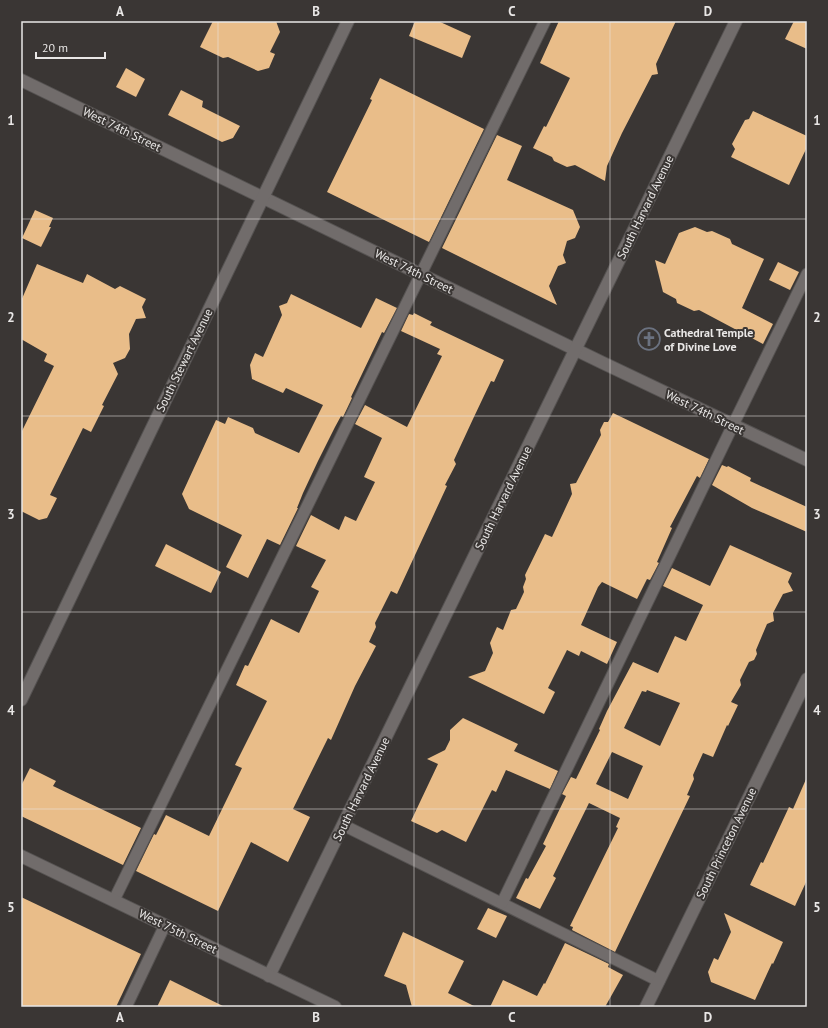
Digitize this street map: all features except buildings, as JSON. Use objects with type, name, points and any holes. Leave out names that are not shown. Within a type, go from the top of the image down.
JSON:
[{"type":"street","name":"South Stewart Avenue","points":[[21,700],[348,21]]},
{"type":"street","name":"South Harvard Avenue","points":[[269,976],[736,21]]},
{"type":"street","name":"West 74th Street","points":[[21,80],[576,350],[807,460]]},
{"type":"street","name":"South Princeton Avenue","points":[[646,1007],[807,678]]},
{"type":"street","name":"West 75th Street","points":[[21,856],[334,1007]]},
{"type":"lane","points":[[114,900],[545,21]]},
{"type":"lane","points":[[502,904],[807,274]]},
{"type":"lane","points":[[343,825],[659,981]]},
{"type":"lane","points":[[126,1007],[166,925]]},
{"type":"place","name":"Cathedral Temple of Divine Love","points":[[649,339]]}]
